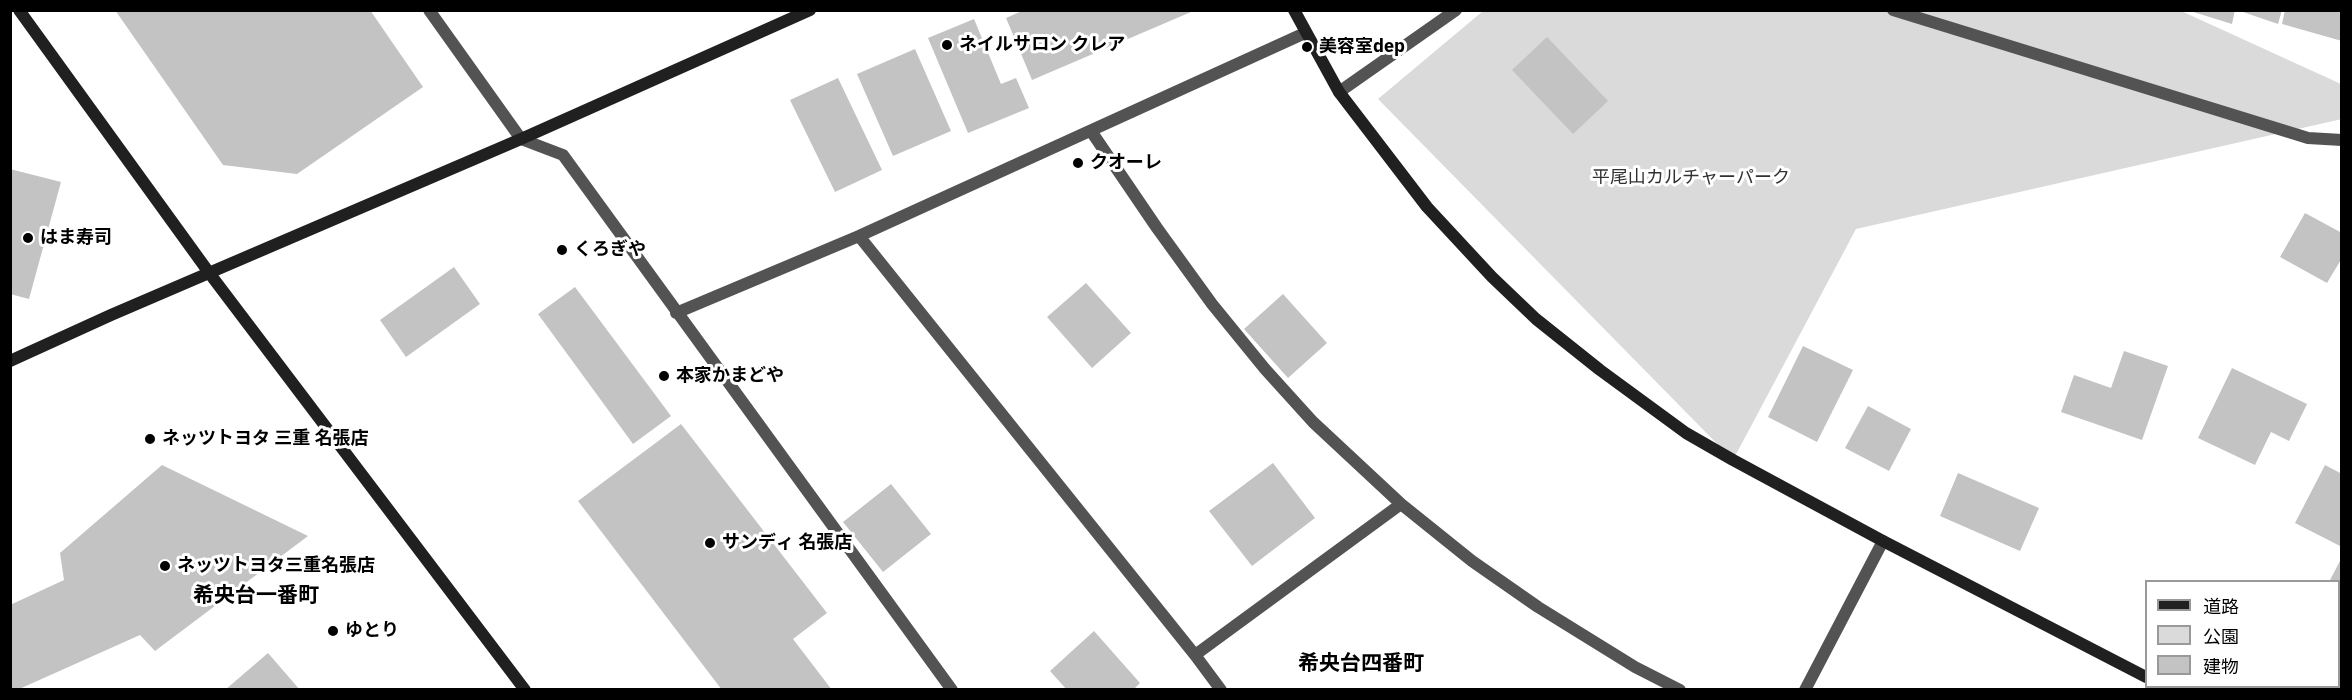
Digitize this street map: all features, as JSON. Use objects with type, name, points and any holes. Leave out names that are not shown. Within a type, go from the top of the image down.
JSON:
[{"type":"street","points":[[19,10],[210,274],[525,690]]},
{"type":"street","points":[[429,10],[521,139],[563,155],[950,689]]},
{"type":"street","points":[[10,361],[111,315],[521,139],[810,10]]},
{"type":"street","points":[[1294,10],[1339,92],[1426,207],[1492,277],[1536,319],[1646,406],[1686,433],[1883,541],[2145,676]]},
{"type":"street","points":[[1339,92],[1456,10]]},
{"type":"street","points":[[1893,10],[2308,138],[2342,140]]},
{"type":"street","points":[[676,313],[859,236],[1305,33]]},
{"type":"street","points":[[1091,131],[1198,285],[1265,369],[1313,422],[1401,504],[1472,561],[1538,607],[1635,667],[1680,690]]},
{"type":"street","points":[[859,236],[1196,655],[1221,690]]},
{"type":"street","points":[[1196,655],[1401,504]]},
{"type":"street","points":[[1805,690],[1883,541]]},
{"type":"green space","name":"平尾山カルチャーパーク","points":[[2179,10],[2341,84],[2342,119],[1856,229],[1733,460],[1378,99],[1483,11]]},
{"type":"building","points":[[115,10],[370,10],[423,87],[297,174],[223,165]]},
{"type":"building","points":[[1024,10],[1190,10],[1191,12],[1032,80],[1006,18]]},
{"type":"building","points":[[2187,10],[2235,10],[2232,24]]},
{"type":"building","points":[[2244,10],[2282,10],[2278,24],[2243,12]]},
{"type":"building","points":[[2285,10],[2342,10],[2342,41],[2282,24]]},
{"type":"building","points":[[974,19],[1001,84],[1016,78],[1029,108],[968,133],[928,38]]},
{"type":"building","points":[[1547,37],[1608,101],[1573,134],[1512,70]]},
{"type":"building","points":[[915,49],[951,131],[893,156],[857,74]]},
{"type":"building","points":[[838,78],[882,170],[835,192],[790,100]]},
{"type":"building","name":"はま寿司","points":[[10,169],[61,182],[29,299],[10,294]]},
{"type":"building","points":[[2305,213],[2342,233],[2342,258],[2327,283],[2280,257]]},
{"type":"building","points":[[454,267],[480,304],[406,357],[380,320]]},
{"type":"building","points":[[1086,283],[1131,333],[1092,368],[1047,317]]},
{"type":"building","points":[[575,287],[671,416],[633,444],[538,314]]},
{"type":"building","points":[[1283,294],[1327,343],[1288,378],[1244,329]]},
{"type":"building","points":[[1803,346],[1853,370],[1817,442],[1768,417]]},
{"type":"building","points":[[2124,351],[2168,366],[2142,440],[2061,412],[2074,375],[2111,388]]},
{"type":"building","points":[[2232,368],[2307,404],[2289,441],[2271,432],[2255,465],[2198,438]]},
{"type":"building","points":[[1868,406],[1911,429],[1889,471],[1845,448]]},
{"type":"building","points":[[681,424],[827,613],[793,639],[832,690],[722,690],[578,501]]},
{"type":"building","points":[[1273,463],[1315,518],[1252,566],[1209,511]]},
{"type":"building","name":"ネッツトヨタ三重名張店","points":[[162,465],[308,536],[155,651],[140,635],[17,690],[10,690],[10,605],[64,580],[60,553]]},
{"type":"building","points":[[2325,465],[2342,474],[2342,547],[2295,523]]},
{"type":"building","points":[[1958,473],[2039,508],[2020,551],[1940,516]]},
{"type":"building","points":[[891,484],[931,534],[883,572],[843,522]]},
{"type":"building","points":[[2342,557],[2342,608],[2340,608],[2340,580],[2330,580]]},
{"type":"building","points":[[1094,631],[1140,683],[1133,690],[1067,690],[1050,671]]},
{"type":"building","points":[[268,653],[300,690],[225,690]]},
{"type":"building","points":[[2263,688],[2325,688],[2324,690],[2266,690]]},
{"type":"place","name":"ネイルサロン クレア","points":[[947,45]]},
{"type":"place","name":"美容室dep","points":[[1307,47]]},
{"type":"place","name":"クオーレ","points":[[1078,163]]},
{"type":"place","name":"はま寿司","points":[[28,238]]},
{"type":"place","name":"くろぎや","points":[[562,250]]},
{"type":"place","name":"本家かまどや","points":[[664,376]]},
{"type":"place","name":"ネッツトヨタ 三重 名張店","points":[[150,439]]},
{"type":"place","name":"サンディ 名張店","points":[[710,543]]},
{"type":"place","name":"ネッツトヨタ三重名張店","points":[[165,566]]},
{"type":"place","name":"ゆとり","points":[[333,631]]},
{"type":"district","name":"希央台一番町","points":[[256,596]]},
{"type":"district","name":"希央台四番町","points":[[1361,664]]}]
